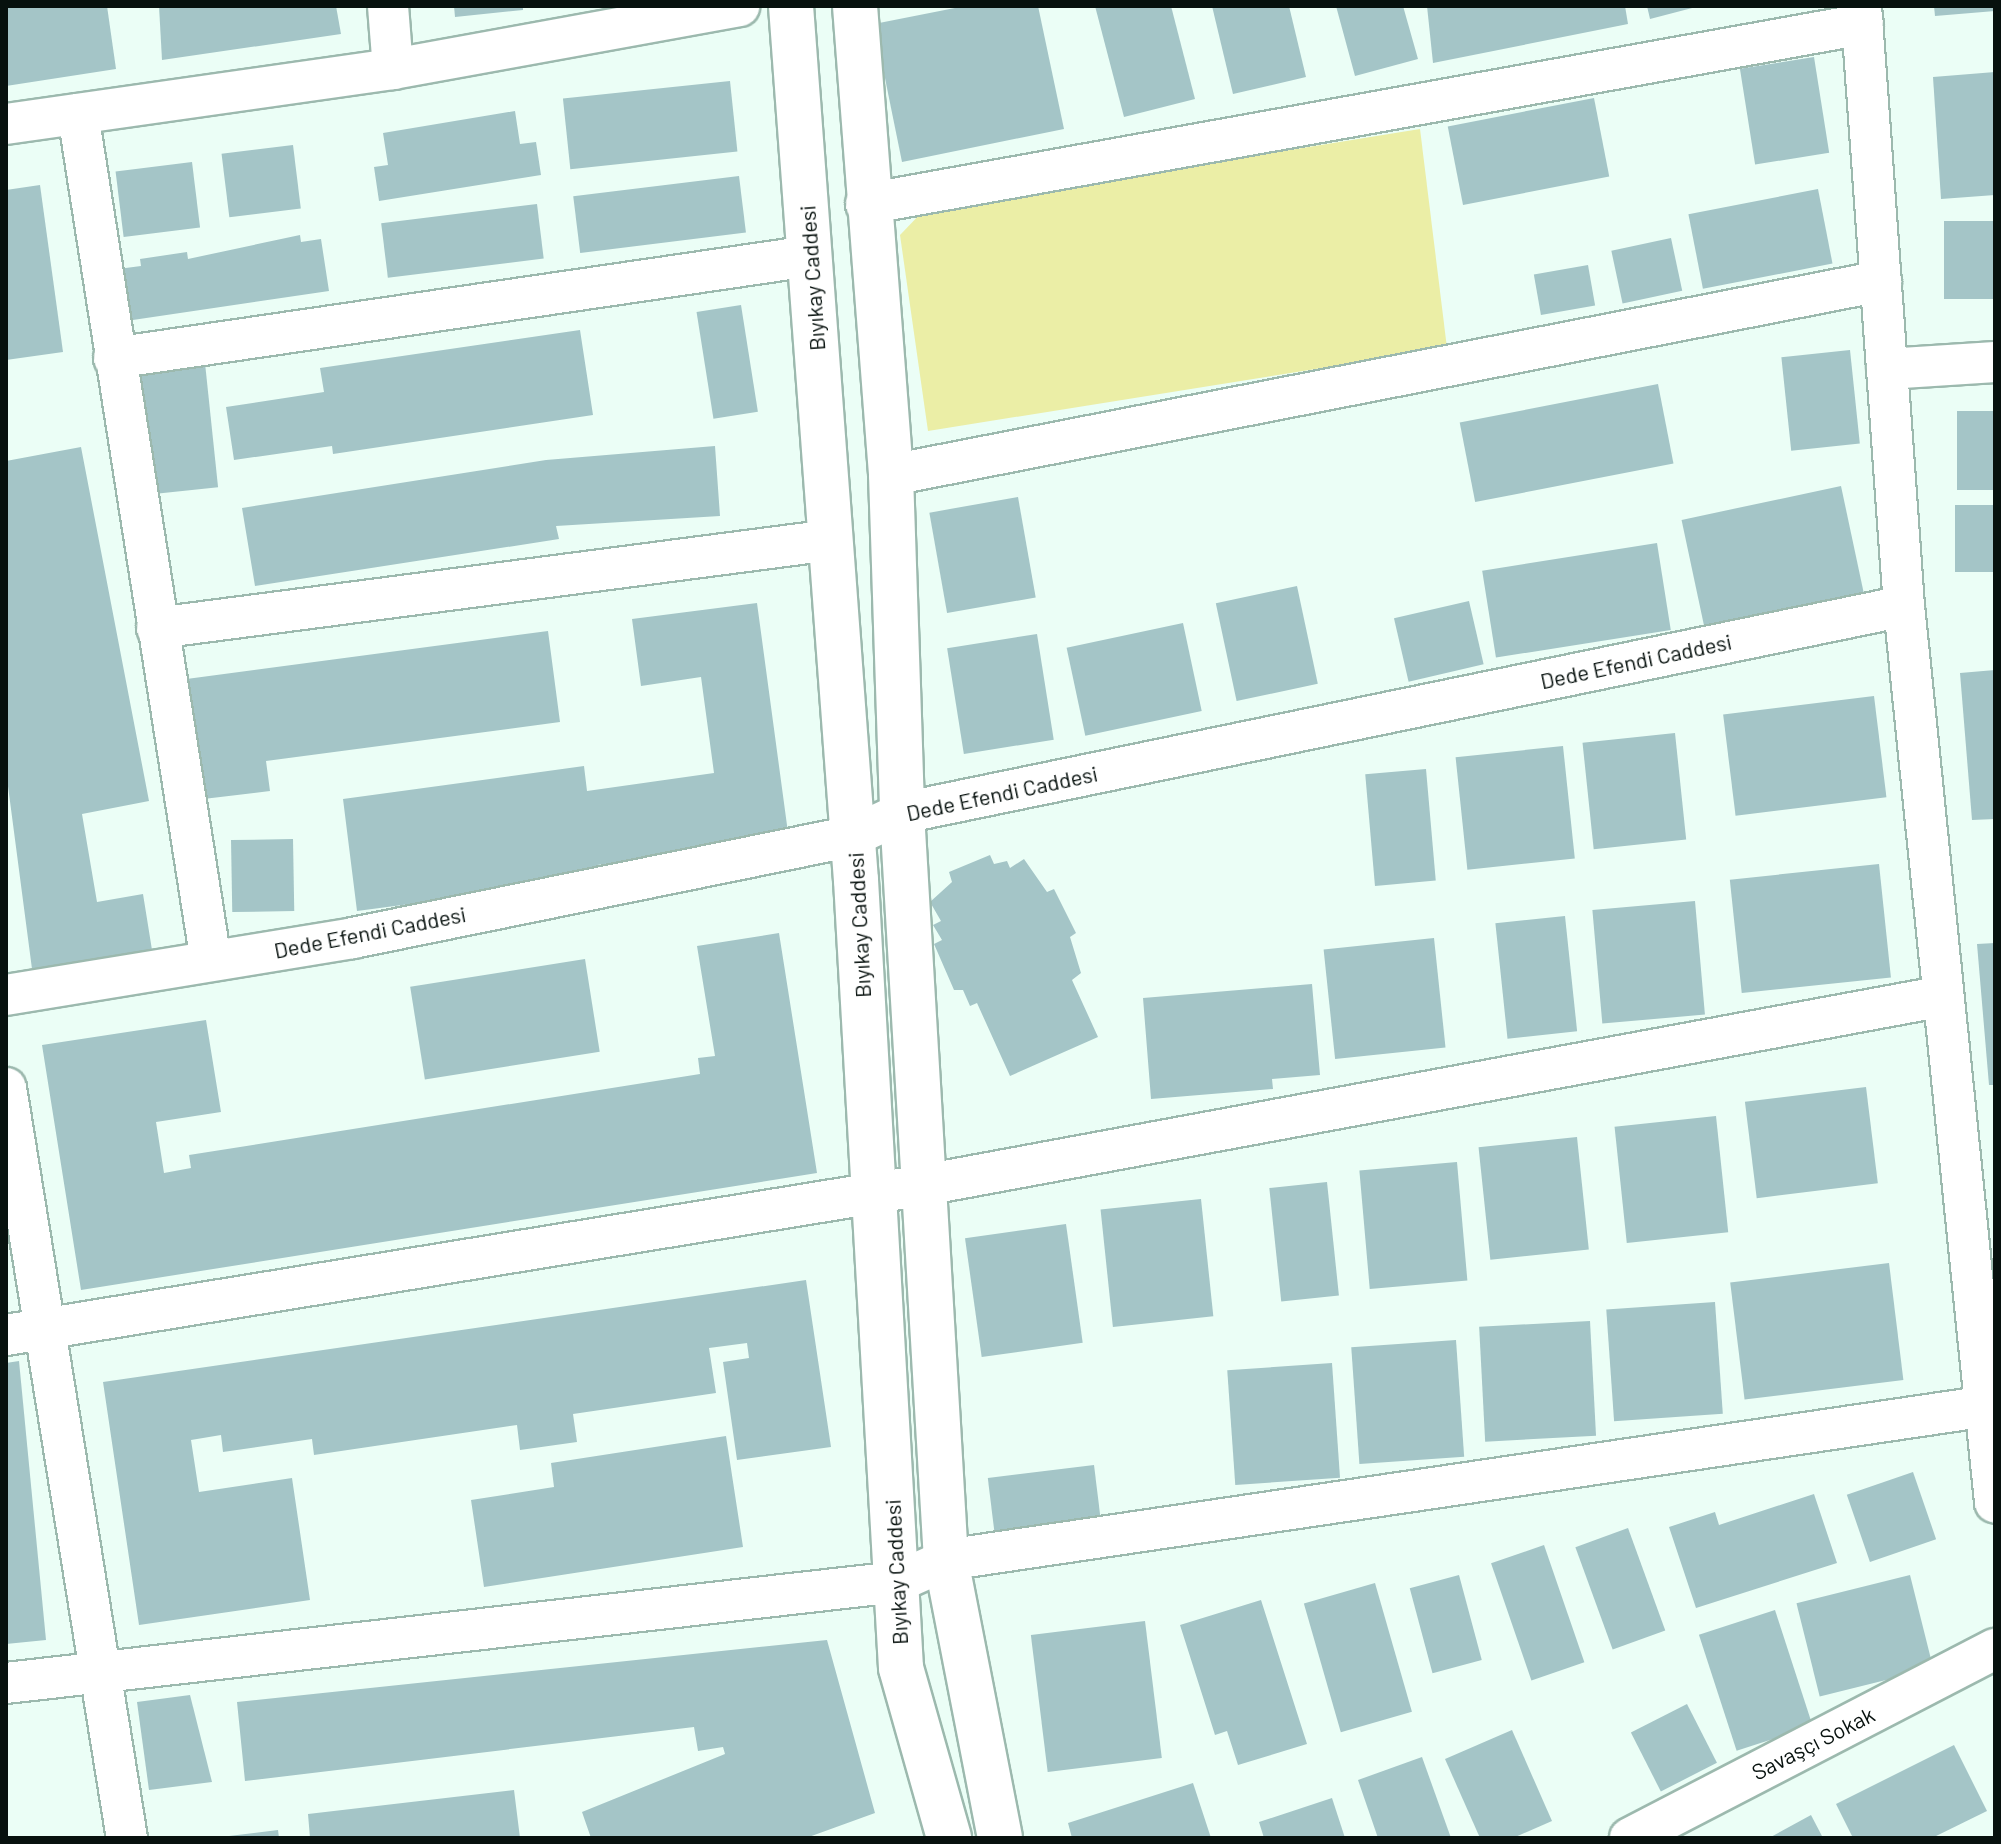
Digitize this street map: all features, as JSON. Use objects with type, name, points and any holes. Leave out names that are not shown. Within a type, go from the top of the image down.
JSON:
[{"type":"street","points":[[388,6],[393,69]]},
{"type":"street","points":[[6,124],[393,69],[739,6]]},
{"type":"street","name":"Bıyıkay Caddesi","points":[[791,6],[853,836],[901,1668],[949,1838]]},
{"type":"street","points":[[855,6],[866,204],[891,475],[902,813],[946,1560],[1000,1838]]},
{"type":"street","points":[[866,204],[1862,15],[1904,606],[1990,1406],[1995,1502]]},
{"type":"street","points":[[78,114],[211,961]]},
{"type":"street","points":[[114,358],[810,256]]},
{"type":"street","points":[[891,475],[1881,281]]},
{"type":"street","points":[[1887,369],[1995,362]]},
{"type":"street","points":[[157,628],[831,540]]},
{"type":"street","name":"Dede Efendi Caddesi","points":[[6,995],[211,961],[853,836],[902,813],[1904,606]]},
{"type":"street","points":[[6,1335],[924,1185],[1944,996]]},
{"type":"street","points":[[6,1088],[105,1672],[127,1838]]},
{"type":"street","points":[[6,1683],[897,1582],[946,1560],[1990,1406]]},
{"type":"street","name":"Savaşçı Sokak","points":[[1630,1838],[1995,1649]]},
{"type":"green space","points":[[1420,129],[1447,348],[928,431],[900,235],[925,209]]},
{"type":"building","points":[[6,6],[107,6],[116,69],[6,86]]},
{"type":"building","points":[[159,6],[336,6],[341,34],[162,60]]},
{"type":"building","points":[[454,6],[523,6],[523,10],[455,17]]},
{"type":"building","points":[[965,6],[1038,6],[1064,129],[902,162],[874,24]]},
{"type":"building","points":[[1095,6],[1171,6],[1195,99],[1124,117]]},
{"type":"building","points":[[1212,6],[1289,6],[1306,77],[1233,94]]},
{"type":"building","points":[[1336,6],[1403,6],[1418,59],[1355,76]]},
{"type":"building","points":[[1427,6],[1625,6],[1628,24],[1433,63]]},
{"type":"building","points":[[1647,6],[1696,6],[1696,7],[1650,19]]},
{"type":"building","points":[[1934,6],[1995,6],[1995,11],[1935,16]]},
{"type":"building","points":[[1814,57],[1829,153],[1755,165],[1740,69]]},
{"type":"building","points":[[1995,72],[1995,195],[1941,199],[1933,77]]},
{"type":"building","points":[[730,81],[737,152],[570,169],[563,99]]},
{"type":"building","points":[[1594,98],[1609,177],[1463,205],[1448,126]]},
{"type":"building","points":[[515,111],[520,144],[536,142],[541,175],[379,201],[374,167],[388,165],[383,133]]},
{"type":"building","points":[[293,145],[301,209],[229,217],[222,154]]},
{"type":"building","points":[[192,162],[200,228],[124,237],[116,171]]},
{"type":"building","points":[[739,176],[746,233],[580,253],[573,196]]},
{"type":"building","points":[[40,185],[63,352],[6,360],[6,190]]},
{"type":"building","points":[[1818,189],[1833,264],[1703,289],[1688,214]]},
{"type":"building","points":[[537,204],[544,259],[388,278],[381,223]]},
{"type":"building","points":[[1944,221],[1995,221],[1995,299],[1944,299]]},
{"type":"building","points":[[300,235],[301,242],[321,239],[329,291],[126,321],[118,269],[141,266],[140,259],[187,252],[188,259]]},
{"type":"building","points":[[1671,238],[1682,291],[1623,304],[1611,251]]},
{"type":"building","points":[[1588,265],[1595,305],[1541,315],[1534,275]]},
{"type":"building","points":[[741,305],[758,412],[713,419],[697,312]]},
{"type":"building","points":[[580,330],[593,415],[333,454],[332,446],[234,460],[226,407],[324,392],[320,368]]},
{"type":"building","points":[[1850,350],[1860,443],[1791,451],[1781,357]]},
{"type":"building","points":[[205,363],[218,487],[151,494],[138,370]]},
{"type":"building","points":[[1658,384],[1673,464],[1475,502],[1460,423]]},
{"type":"building","points":[[1957,411],[1995,411],[1995,490],[1957,490]]},
{"type":"building","points":[[715,446],[720,516],[556,526],[559,539],[255,586],[242,508],[546,460]]},
{"type":"building","points":[[81,447],[149,801],[82,814],[97,902],[143,894],[152,950],[32,969],[6,771],[6,461]]},
{"type":"building","points":[[1841,486],[1864,594],[1704,627],[1682,520]]},
{"type":"building","points":[[1018,497],[1036,597],[947,613],[929,513]]},
{"type":"building","points":[[1955,505],[1995,505],[1995,572],[1955,572]]},
{"type":"building","points":[[1657,543],[1671,630],[1496,658],[1482,571]]},
{"type":"building","points":[[1297,586],[1318,684],[1237,701],[1216,603]]},
{"type":"building","points":[[1469,601],[1484,664],[1409,682],[1394,618]]},
{"type":"building","points":[[757,603],[789,840],[597,865],[599,879],[357,911],[343,799],[584,766],[587,791],[714,773],[701,677],[641,686],[632,619]]},
{"type":"building","points":[[1183,623],[1202,711],[1085,736],[1067,648]]},
{"type":"building","points":[[548,631],[560,722],[266,761],[270,791],[195,800],[179,680]]},
{"type":"building","points":[[1037,634],[1054,740],[964,754],[947,648]]},
{"type":"building","points":[[1995,670],[1995,819],[1972,820],[1960,673]]},
{"type":"building","points":[[1874,696],[1886,797],[1736,816],[1723,715]]},
{"type":"building","points":[[1675,733],[1686,839],[1594,849],[1583,743]]},
{"type":"building","points":[[1563,746],[1575,858],[1467,870],[1456,757]]},
{"type":"building","points":[[1426,769],[1436,881],[1375,886],[1365,774]]},
{"type":"building","points":[[293,839],[294,911],[232,912],[231,840]]},
{"type":"building","points":[[990,855],[994,864],[1007,861],[1010,868],[1024,859],[1047,892],[1054,889],[1076,933],[1070,937],[1081,973],[1072,980],[1098,1037],[1010,1076],[977,1003],[970,1006],[963,990],[954,990],[934,944],[942,940],[933,925],[941,921],[930,902],[952,882],[949,872]]},
{"type":"building","points":[[1879,864],[1891,977],[1742,993],[1730,880]]},
{"type":"building","points":[[1695,901],[1705,1015],[1602,1024],[1592,910]]},
{"type":"building","points":[[1565,916],[1577,1031],[1508,1039],[1495,923]]},
{"type":"building","points":[[779,933],[817,1173],[81,1290],[42,1045],[206,1020],[221,1112],[156,1122],[164,1173],[191,1168],[189,1155],[700,1074],[698,1058],[715,1056],[697,946]]},
{"type":"building","points":[[1434,938],[1445,1047],[1335,1059],[1324,950]]},
{"type":"building","points":[[1995,943],[1995,1085],[1989,1085],[1977,944]]},
{"type":"building","points":[[585,959],[600,1052],[425,1080],[410,987]]},
{"type":"building","points":[[1312,984],[1320,1075],[1272,1079],[1273,1089],[1151,1099],[1143,998]]},
{"type":"building","points":[[1866,1087],[1878,1183],[1757,1198],[1745,1102]]},
{"type":"building","points":[[1716,1116],[1728,1232],[1627,1243],[1615,1127]]},
{"type":"building","points":[[1577,1137],[1589,1249],[1490,1260],[1479,1147]]},
{"type":"building","points":[[1457,1162],[1467,1281],[1370,1289],[1359,1171]]},
{"type":"building","points":[[1327,1182],[1339,1295],[1281,1301],[1269,1188]]},
{"type":"building","points":[[1201,1199],[1213,1316],[1113,1327],[1101,1210]]},
{"type":"building","points":[[1066,1224],[1083,1343],[982,1357],[965,1238]]},
{"type":"building","points":[[1889,1263],[1903,1380],[1745,1400],[1730,1282]]},
{"type":"building","points":[[806,1280],[831,1447],[737,1460],[723,1362],[749,1358],[747,1343],[709,1348],[716,1393],[573,1414],[577,1442],[520,1450],[517,1425],[314,1455],[312,1439],[223,1452],[221,1435],[191,1440],[199,1492],[292,1478],[310,1600],[139,1625],[103,1382]]},
{"type":"building","points":[[1715,1302],[1723,1414],[1614,1421],[1606,1310]]},
{"type":"building","points":[[1590,1321],[1596,1436],[1485,1442],[1479,1327]]},
{"type":"building","points":[[1456,1340],[1464,1457],[1359,1464],[1351,1347]]},
{"type":"building","points":[[19,1361],[46,1640],[6,1644],[6,1363]]},
{"type":"building","points":[[1332,1363],[1340,1478],[1235,1485],[1227,1370]]},
{"type":"building","points":[[726,1436],[743,1547],[484,1587],[471,1500],[554,1487],[551,1463]]},
{"type":"building","points":[[1094,1465],[1101,1521],[995,1534],[988,1478]]},
{"type":"building","points":[[1913,1472],[1936,1539],[1870,1562],[1847,1495]]},
{"type":"building","points":[[1814,1494],[1837,1563],[1696,1608],[1669,1527],[1715,1512],[1719,1525]]},
{"type":"building","points":[[1628,1528],[1665,1630],[1613,1650],[1575,1547]]},
{"type":"building","points":[[1544,1545],[1584,1662],[1531,1680],[1491,1563]]},
{"type":"building","points":[[1459,1575],[1482,1660],[1433,1673],[1410,1588]]},
{"type":"building","points":[[1910,1575],[1933,1668],[1820,1696],[1796,1603]]},
{"type":"building","points":[[1375,1583],[1412,1712],[1341,1732],[1304,1603]]},
{"type":"building","points":[[1261,1600],[1307,1744],[1238,1765],[1227,1731],[1215,1735],[1180,1625]]},
{"type":"building","points":[[1775,1610],[1813,1726],[1737,1751],[1699,1635]]},
{"type":"building","points":[[1145,1621],[1162,1758],[1048,1772],[1031,1635]]},
{"type":"building","points":[[827,1640],[875,1813],[806,1838],[591,1838],[582,1812],[725,1754],[723,1747],[698,1751],[694,1727],[245,1781],[237,1702]]},
{"type":"building","points":[[190,1695],[212,1782],[149,1790],[137,1702]]},
{"type":"building","points":[[1687,1704],[1717,1763],[1661,1791],[1631,1733]]},
{"type":"building","points":[[1512,1730],[1552,1821],[1513,1838],[1480,1838],[1445,1759]]},
{"type":"building","points":[[1954,1745],[1987,1811],[1932,1838],[1853,1838],[1836,1804]]},
{"type":"building","points":[[1422,1757],[1451,1838],[1378,1838],[1358,1780]]},
{"type":"building","points":[[1193,1783],[1211,1838],[1072,1838],[1068,1823]]},
{"type":"building","points":[[514,1790],[520,1838],[310,1838],[308,1814]]},
{"type":"building","points":[[1332,1798],[1345,1838],[1264,1838],[1259,1822]]},
{"type":"building","points":[[1811,1815],[1823,1838],[1769,1838]]},
{"type":"building","points":[[278,1830],[279,1838],[229,1838],[229,1836]]}]
